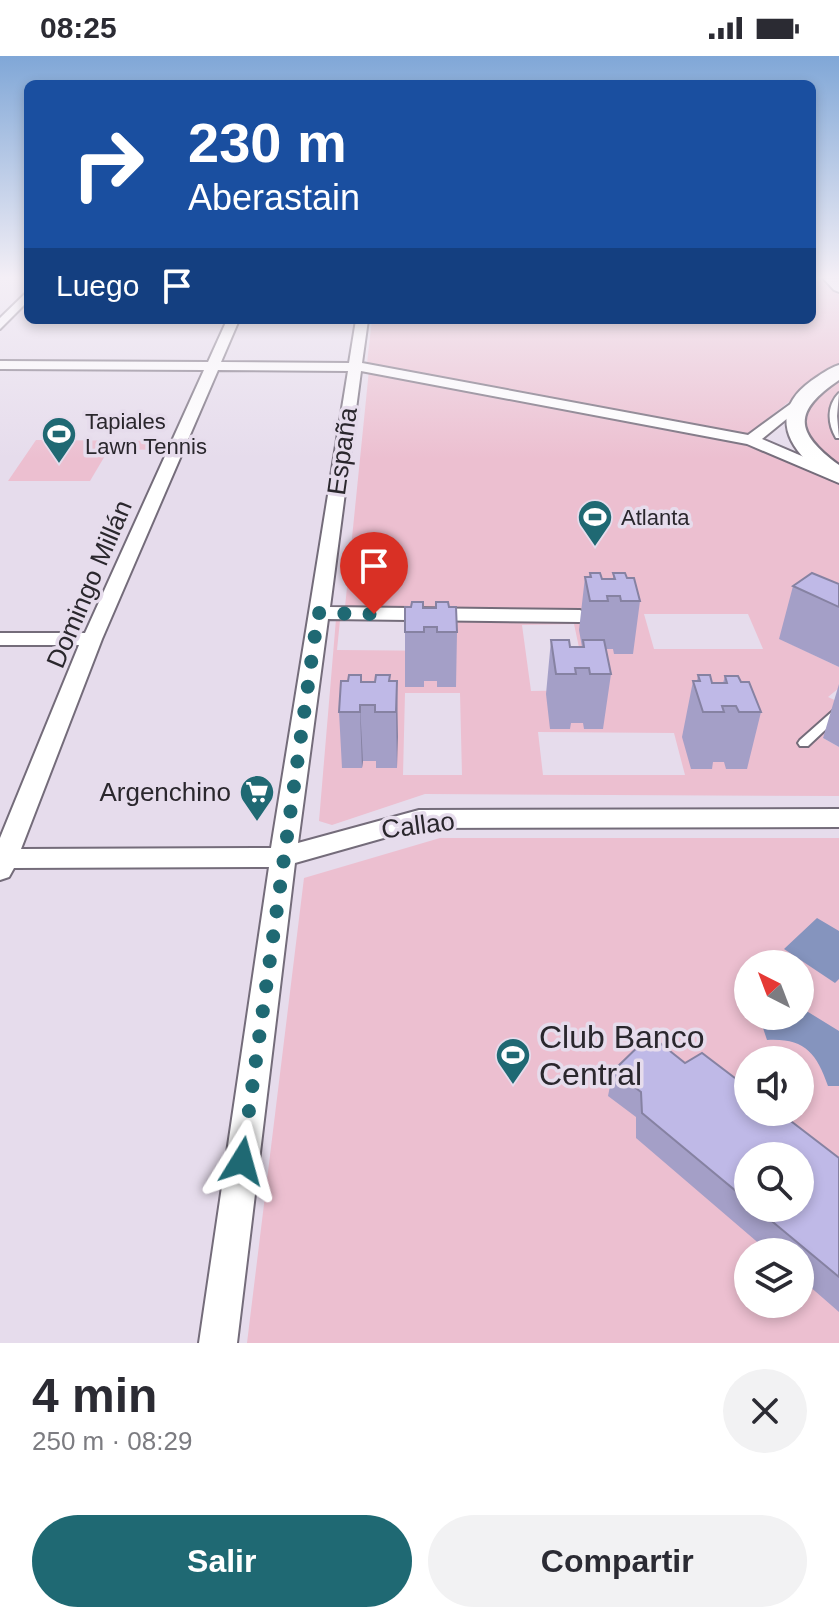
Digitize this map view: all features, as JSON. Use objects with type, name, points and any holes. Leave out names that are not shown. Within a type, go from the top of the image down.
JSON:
[{"type":"street","name":"Domingo Millán","points":[[2,863],[92,639],[225,339]]},
{"type":"street","name":"España","points":[[218,1343],[283,857],[359,339]]},
{"type":"street","points":[[0,365],[354,366],[751,440],[839,476]]},
{"type":"street","points":[[751,440],[839,371]]},
{"type":"street","points":[[800,401],[795,414],[798,437],[813,455],[839,476]]},
{"type":"street","points":[[318,613],[587,616]]},
{"type":"street","points":[[0,639],[92,639]]},
{"type":"street","name":"Callao","points":[[2,863],[283,857],[419,819],[839,818]]},
{"type":"lane","points":[[839,395],[832,414],[833,428],[839,436]]},
{"type":"lane","points":[[804,743],[839,711]]},
{"type":"shaded area","points":[[370,339],[839,339],[839,363],[745,436],[367,363]]},
{"type":"shaded area","points":[[369,370],[745,441],[839,482],[839,644],[780,639],[839,667],[839,688],[828,697],[839,702],[823,738],[839,747],[839,796],[425,794],[332,825],[319,821],[336,619],[580,619],[579,609],[345,607]],"holes":[[[644,614],[748,614],[763,649],[654,649]],[[340,620],[454,620],[455,651],[337,650]],[[574,624],[588,690],[531,691],[522,625]],[[405,693],[460,693],[462,775],[403,775]],[[538,732],[674,733],[685,775],[543,775]]]},
{"type":"shaded area","points":[[839,379],[839,471],[826,461],[801,424],[809,403]]},
{"type":"shaded area","name":"Tapiales Lawn Tennis","points":[[36,440],[165,441],[161,450],[109,449],[90,481],[8,481]]},
{"type":"shaded area","name":"Club Banco Central","points":[[440,838],[839,838],[839,1343],[247,1343],[304,878]]},
{"type":"water","points":[[817,918],[839,931],[839,979],[835,983],[814,969],[814,950],[784,949]]},
{"type":"water","points":[[814,1016],[839,1031],[839,1086],[828,1086],[814,1057],[814,1046],[767,1040],[764,1030],[814,1030]]},
{"type":"building","points":[[590,573],[600,573],[602,579],[615,579],[613,573],[625,573],[627,578],[634,578],[640,601],[621,601],[620,596],[607,596],[608,601],[590,601],[585,577],[591,577]]},
{"type":"building","points":[[812,573],[839,584],[839,607],[793,586]]},
{"type":"building","points":[[412,602],[423,602],[423,608],[436,608],[436,602],[448,602],[449,607],[456,607],[457,632],[437,632],[437,627],[424,627],[424,632],[405,632],[405,607],[411,607]]},
{"type":"building","points":[[551,640],[569,640],[570,647],[584,647],[583,640],[604,640],[611,674],[590,674],[589,668],[575,668],[576,674],[556,674]]},
{"type":"building","points":[[349,675],[361,675],[361,682],[375,682],[376,675],[390,675],[389,681],[397,681],[396,712],[375,712],[375,705],[360,705],[360,712],[339,712],[341,681],[348,681]]},
{"type":"building","points":[[698,675],[710,675],[712,683],[727,683],[725,676],[738,676],[741,682],[749,682],[761,712],[739,712],[736,706],[722,706],[724,712],[703,712],[693,681],[700,681]]},
{"type":"building","points":[[650,1035],[685,1063],[702,1053],[734,1077],[734,1126],[797,1126],[839,1158],[839,1277],[814,1256],[814,1238],[792,1238],[773,1222],[814,1222],[814,1142],[734,1142],[734,1189],[642,1113],[641,1092],[613,1071]]},
{"type":"place","name":"Tapiales Lawn Tennis","points":[[59,465]]},
{"type":"place","name":"Atlanta","points":[[595,548]]},
{"type":"place","name":"Argenchino","points":[[257,823]]},
{"type":"place","name":"Club Banco Central","points":[[513,1086]]},
{"type":"route","points":[[242,1161],[318,613],[374,614]]}]
